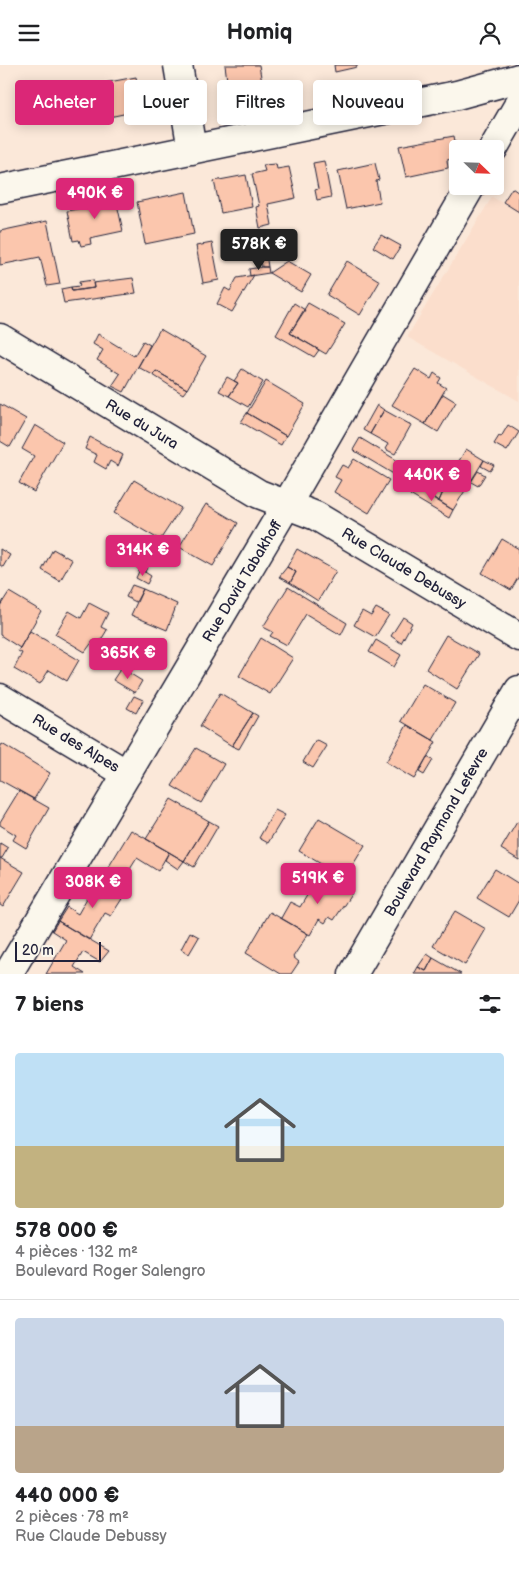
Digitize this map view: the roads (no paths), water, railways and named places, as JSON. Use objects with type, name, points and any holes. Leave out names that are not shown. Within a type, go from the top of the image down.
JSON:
[{"type":"street","points":[[178,65],[192,150]]},
{"type":"street","points":[[0,189],[457,95],[519,78]]},
{"type":"street","points":[[498,140],[519,104]]},
{"type":"street","name":"Rue David Tabakhoff","points":[[8,974],[287,505],[467,195]]},
{"type":"street","name":"Rue du Jura","points":[[0,338],[259,494],[287,505]]},
{"type":"street","name":"Rue Claude Debussy","points":[[287,505],[316,516],[519,637]]},
{"type":"street","name":"Boulevard Raymond Lefevre","points":[[353,974],[519,690]]},
{"type":"street","name":"Rue des Alpes","points":[[0,698],[127,773]]}]
